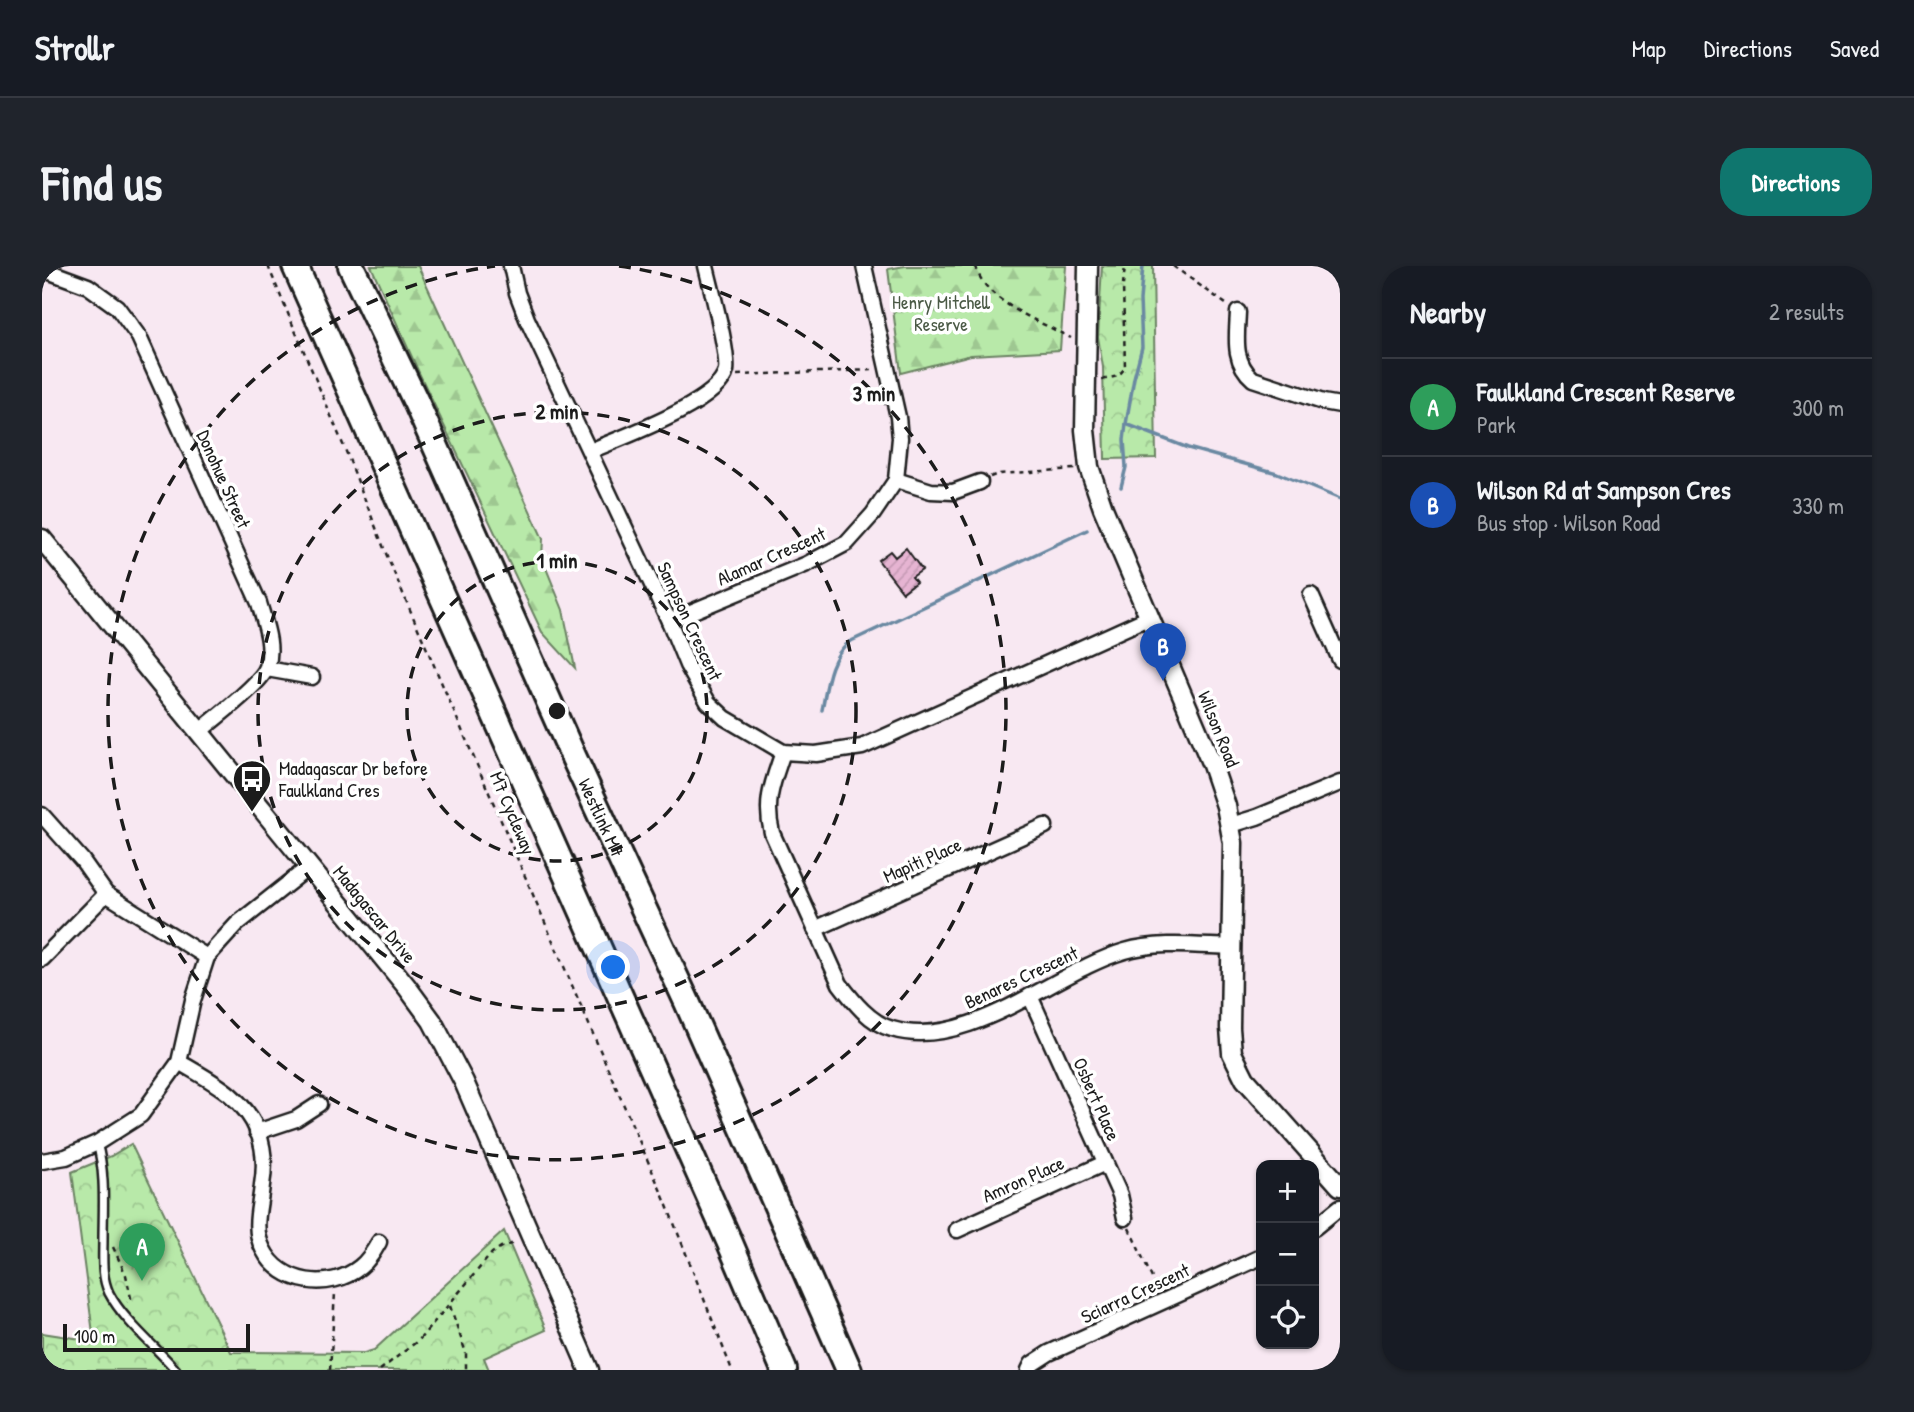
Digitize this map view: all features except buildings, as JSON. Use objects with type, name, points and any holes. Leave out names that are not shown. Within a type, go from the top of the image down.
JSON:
[{"type":"highway","points":[[295,266],[784,1370]]},
{"type":"highway","name":"Westlink M7","points":[[351,266],[421,414],[687,1002],[849,1370]]},
{"type":"street","name":"Sampson Crescent","points":[[511,266],[527,319],[669,621],[687,665],[708,702],[726,718],[783,752],[817,754],[862,747],[1150,617]]},
{"type":"street","points":[[590,451],[692,406],[720,385],[726,370],[725,354],[706,266]]},
{"type":"street","name":"Alamar Crescent","points":[[669,621],[807,564],[847,543],[873,514],[896,480],[900,438],[898,417],[864,266]]},
{"type":"street","name":"Wilson Road","points":[[1088,266],[1084,404],[1086,450],[1103,508],[1221,787],[1230,825],[1234,866],[1230,1028],[1232,1053],[1254,1090],[1340,1186]]},
{"type":"street","name":"Donohue Street","points":[[42,269],[88,286],[117,307],[139,337],[259,603],[269,638],[267,669]]},
{"type":"street","points":[[1238,312],[1238,358],[1247,374],[1277,387],[1340,405]]},
{"type":"street","points":[[896,480],[931,491],[953,492],[980,482]]},
{"type":"street","name":"Madagascar Drive","points":[[42,539],[407,987],[445,1043],[589,1370]]},
{"type":"street","points":[[1311,594],[1340,660]]},
{"type":"street","points":[[200,731],[250,688],[267,669],[312,677]]},
{"type":"street","name":"Benares Crescent","points":[[783,752],[768,797],[767,815],[772,833],[840,984],[855,1003],[890,1029],[914,1033],[960,1027],[1030,996],[1106,957],[1128,950],[1169,946],[1232,947]]},
{"type":"street","points":[[1230,825],[1257,817],[1340,783]]},
{"type":"street","points":[[42,815],[82,860],[106,894],[206,957]]},
{"type":"street","name":"Mapiti Place","points":[[815,929],[1045,826]]},
{"type":"street","points":[[42,1161],[66,1157],[97,1143],[141,1115],[179,1062],[206,957],[237,924],[310,867]]},
{"type":"street","points":[[42,959],[106,894]]},
{"type":"street","name":"Osbert Place","points":[[1030,996],[1120,1195],[1125,1219]]},
{"type":"street","points":[[179,1062],[231,1095],[248,1115],[257,1132],[264,1175],[256,1223],[262,1248],[275,1266],[299,1279],[322,1282],[361,1267],[379,1242]]},
{"type":"street","points":[[257,1132],[296,1119],[319,1104]]},
{"type":"street","name":"Amron Place","points":[[957,1230],[1105,1163]]},
{"type":"street","points":[[1319,1224],[1340,1207]]},
{"type":"street","name":"Sciarra Crescent","points":[[1029,1370],[1032,1364],[1049,1353],[1256,1258]]},
{"type":"lane","points":[[97,1143],[102,1159],[103,1270],[108,1291],[120,1309],[176,1370]]},
{"type":"path","name":"M7 Cycleway","points":[[268,266],[347,454],[388,561],[666,1203],[732,1370]]},
{"type":"path","points":[[976,266],[978,276],[985,287],[1004,302],[1071,338]]},
{"type":"path","points":[[1099,381],[1118,376],[1125,368],[1125,266]]},
{"type":"path","points":[[1173,266],[1238,312]]},
{"type":"path","points":[[724,376],[887,369]]},
{"type":"path","points":[[980,482],[998,474],[1075,469]]},
{"type":"path","points":[[1125,1219],[1162,1301]]},
{"type":"path","points":[[380,1370],[419,1340],[492,1253],[514,1243]]},
{"type":"path","points":[[112,1245],[126,1275],[131,1298],[120,1309]]},
{"type":"path","points":[[330,1370],[335,1279]]},
{"type":"path","points":[[450,1304],[466,1353],[466,1370]]},
{"type":"path","points":[[42,1367],[50,1370]]},
{"type":"green space","points":[[371,266],[418,266],[543,539],[542,558],[563,610],[575,668],[542,632]]},
{"type":"green space","name":"Henry Mitchell Reserve","points":[[905,266],[1066,266],[1060,350],[971,355],[901,373],[888,269]]},
{"type":"green space","points":[[1102,266],[1153,266],[1156,458],[1105,459],[1103,367],[1098,337]]},
{"type":"green space","points":[[131,1144],[231,1352],[364,1353],[374,1350],[504,1231],[546,1330],[484,1358],[489,1370],[42,1370],[42,1333],[94,1341],[72,1172],[111,1156]]},
{"type":"waterway","points":[[1121,487],[1126,467],[1126,424],[1142,347],[1140,300],[1143,266]]},
{"type":"waterway","points":[[1126,424],[1188,448],[1277,473],[1340,499]]},
{"type":"waterway","points":[[822,710],[833,664],[849,642],[1087,530]]},
{"type":"place","name":"Wilson Rd at Sampson Cres","points":[[1163,681]]},
{"type":"place","name":"Madagascar Dr before Faulkland Cres","points":[[252,813]]},
{"type":"place","name":"Faulkland Crescent Reserve","points":[[142,1281]]}]
